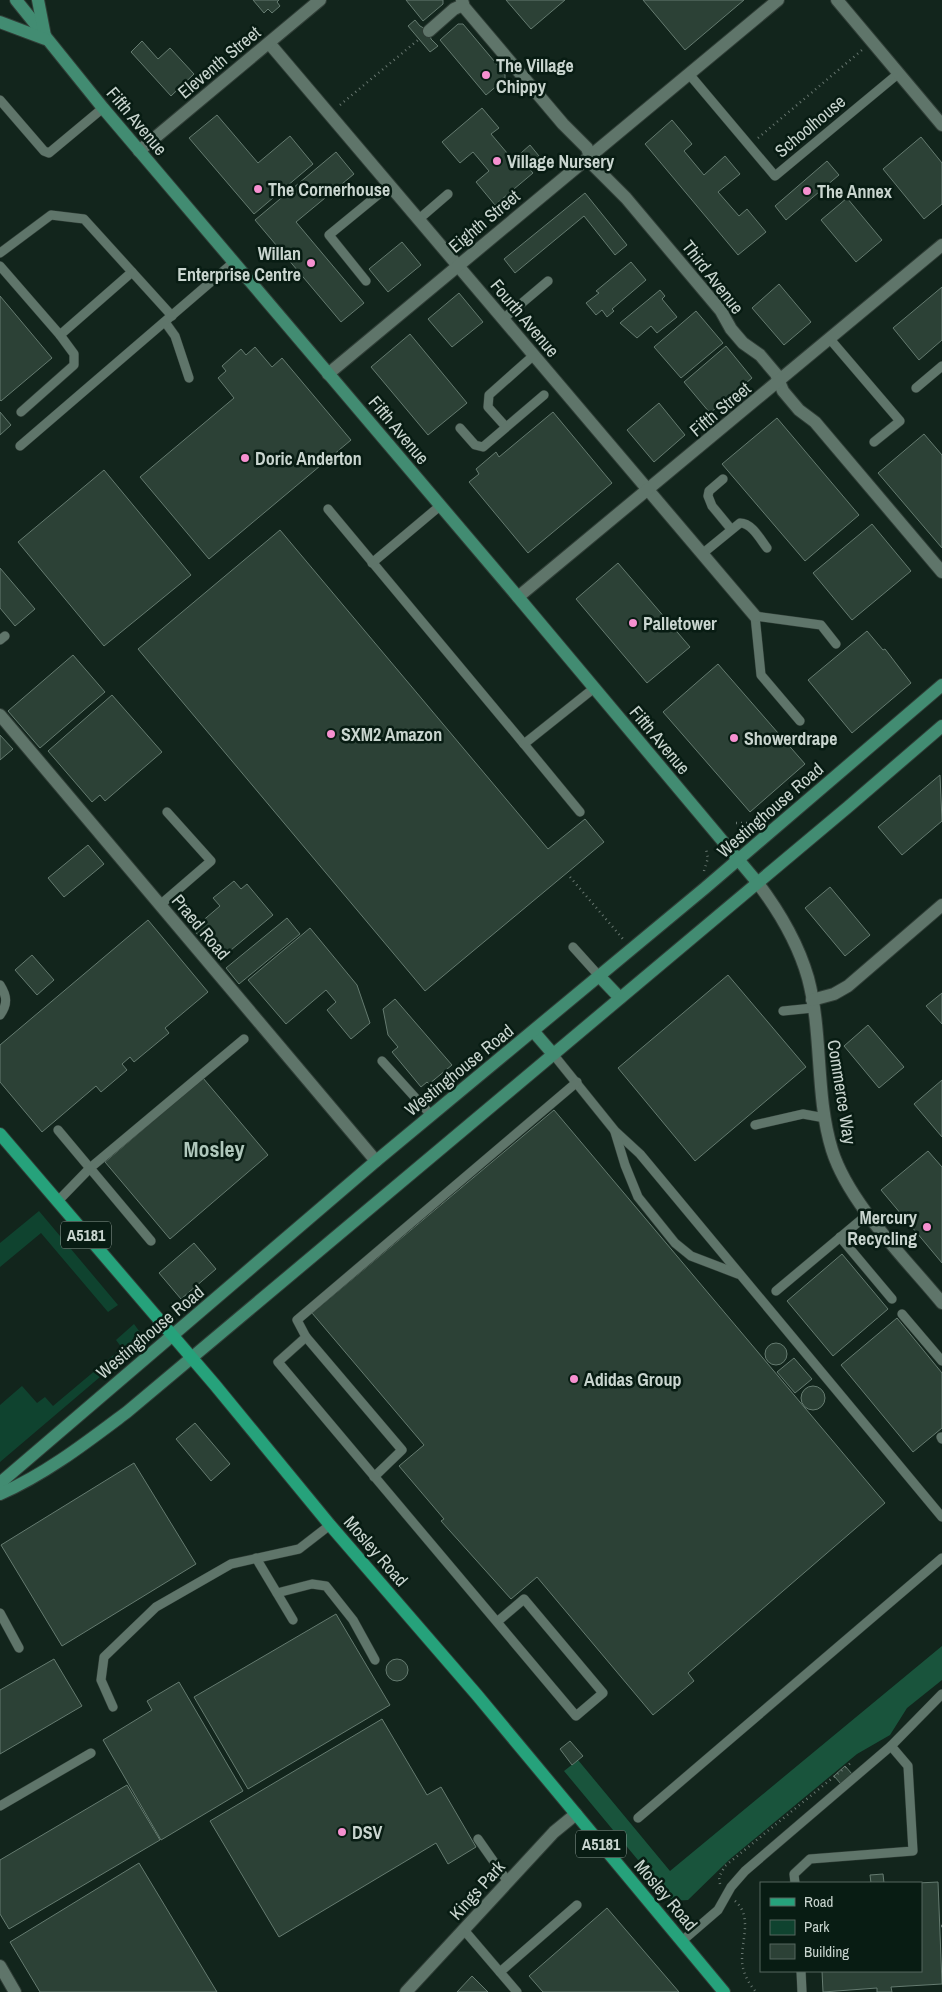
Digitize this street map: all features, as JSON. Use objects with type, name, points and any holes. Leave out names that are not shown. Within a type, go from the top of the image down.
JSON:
[{"type":"main road","name":"Mosley Road","points":[[0,1134],[193,1359],[330,1526],[477,1696],[724,1992]]},
{"type":"street","name":"Fifth Avenue","points":[[16,0],[45,39],[139,151],[441,505],[593,689],[757,882]]},
{"type":"street","points":[[38,0],[45,39]]},
{"type":"street","name":"Eleventh Street","points":[[139,151],[320,0]]},
{"type":"street","name":"Eighth Street","points":[[328,374],[778,0]]},
{"type":"street","points":[[837,0],[941,122]]},
{"type":"street","points":[[429,31],[462,2]]},
{"type":"street","name":"Third Avenue","points":[[462,2],[563,124],[587,148],[593,165],[626,198],[721,311],[731,329],[742,342],[760,354],[776,374],[783,391],[799,410],[815,422],[942,572]]},
{"type":"street","points":[[0,22],[45,39]]},
{"type":"street","name":"Fourth Avenue","points":[[269,43],[755,616]]},
{"type":"street","name":"Fifth Street","points":[[518,597],[942,245]]},
{"type":"street","name":"Westinghouse Road","points":[[0,1483],[376,1161],[600,977],[942,685]]},
{"type":"street","name":"Praed Road","points":[[0,715],[376,1161]]},
{"type":"street","points":[[0,1494],[17,1487],[86,1443],[128,1412],[942,726]]},
{"type":"street","name":"Commerce Way","points":[[757,882],[770,898],[790,933],[805,971],[812,1004],[825,1118],[838,1166],[868,1214],[942,1303]]},
{"type":"street","points":[[812,1004],[848,986],[942,905]]},
{"type":"street","points":[[600,977],[620,998]]},
{"type":"street","points":[[534,1032],[553,1054]]},
{"type":"street","name":"Kings Park","points":[[406,1992],[554,1832],[576,1814]]},
{"type":"street","points":[[0,1967],[14,1992]]},
{"type":"lane","name":"Schoolhouse","points":[[689,74],[775,176],[899,73]]},
{"type":"lane","points":[[0,100],[44,151],[49,153],[103,108]]},
{"type":"lane","points":[[366,282],[329,235],[390,185]]},
{"type":"lane","points":[[419,219],[448,194]]},
{"type":"lane","points":[[0,253],[51,216],[84,219],[132,272],[168,319],[190,378]]},
{"type":"lane","points":[[20,446],[234,262]]},
{"type":"lane","points":[[0,266],[60,335],[74,354],[74,365],[21,412]]},
{"type":"lane","points":[[60,335],[132,272]]},
{"type":"lane","points":[[503,319],[548,281]]},
{"type":"lane","points":[[829,338],[900,421],[874,442]]},
{"type":"lane","points":[[506,427],[488,407],[489,395],[534,356]]},
{"type":"lane","points":[[916,388],[942,366]]},
{"type":"lane","points":[[460,428],[479,448],[544,395]]},
{"type":"lane","points":[[723,479],[709,491],[708,496],[712,506],[731,529]]},
{"type":"lane","points":[[372,563],[441,505]]},
{"type":"lane","points":[[328,510],[580,812]]},
{"type":"lane","points":[[702,554],[740,523],[745,523],[767,548]]},
{"type":"lane","points":[[800,721],[760,675],[755,616],[820,625],[836,644]]},
{"type":"lane","points":[[524,744],[593,689]]},
{"type":"lane","points":[[160,905],[211,861],[167,812]]},
{"type":"lane","points":[[572,946],[600,977]]},
{"type":"lane","points":[[0,985],[6,998],[6,1006],[0,1015]]},
{"type":"lane","points":[[782,1011],[812,1004]]},
{"type":"lane","points":[[58,1202],[90,1168],[244,1039]]},
{"type":"lane","points":[[553,1054],[614,1131],[640,1154],[942,1518]]},
{"type":"lane","points":[[382,1062],[431,1115]]},
{"type":"lane","points":[[374,1477],[402,1450],[306,1337],[297,1320],[577,1082]]},
{"type":"lane","points":[[756,1125],[803,1114],[825,1118]]},
{"type":"lane","points":[[58,1130],[151,1241]]},
{"type":"lane","points":[[614,1131],[625,1166],[638,1197],[675,1243],[691,1256],[738,1274]]},
{"type":"lane","points":[[776,1291],[868,1214]]},
{"type":"lane","points":[[840,1237],[892,1299]]},
{"type":"lane","points":[[902,1314],[942,1361]]},
{"type":"lane","points":[[306,1337],[278,1362],[374,1477],[576,1716],[604,1693],[524,1599],[497,1622]]},
{"type":"lane","points":[[113,1707],[101,1680],[104,1657],[156,1607],[231,1564],[299,1549],[330,1526]]},
{"type":"lane","points":[[256,1558],[293,1620]]},
{"type":"lane","points":[[638,1818],[942,1558]]},
{"type":"lane","points":[[277,1593],[312,1584],[326,1586],[353,1620],[375,1660]]},
{"type":"lane","points":[[0,1613],[19,1648]]},
{"type":"lane","points":[[682,1942],[718,1910],[726,1894],[745,1871],[891,1746],[942,1694]]},
{"type":"lane","points":[[795,1882],[794,1874],[810,1859],[913,1851],[908,1766],[891,1746]]},
{"type":"lane","points":[[0,1806],[91,1753]]},
{"type":"lane","points":[[478,1839],[508,1882]]},
{"type":"lane","points":[[500,1972],[578,1905]]},
{"type":"lane","points":[[464,1930],[517,1992]]},
{"type":"lane","points":[[801,1972],[802,1992]]},
{"type":"path","points":[[330,114],[419,39]]},
{"type":"path","points":[[749,146],[872,42]]},
{"type":"path","points":[[570,877],[632,950]]},
{"type":"path","points":[[726,1894],[738,1904],[745,1915],[742,1967],[747,1980],[756,1992]]},
{"type":"green space","points":[[39,1211],[118,1305],[108,1312],[41,1233],[0,1267],[0,1243]]},
{"type":"green space","points":[[134,1324],[142,1335],[140,1345],[0,1462],[0,1405],[22,1386],[37,1403],[45,1397],[53,1406],[122,1348],[116,1340]]},
{"type":"green space","points":[[942,1646],[942,1680],[907,1708],[890,1735],[857,1754],[730,1859],[688,1900],[672,1901],[564,1771],[578,1760],[670,1871]]},
{"type":"building","points":[[253,0],[279,0],[277,2],[280,6],[272,13],[268,9],[264,13]]},
{"type":"building","points":[[406,0],[443,0],[443,4],[423,21]]},
{"type":"building","points":[[506,0],[565,0],[531,29]]},
{"type":"building","points":[[643,0],[744,0],[685,50]]},
{"type":"building","points":[[415,20],[420,26],[429,31],[431,39],[438,46],[430,52],[408,26]]},
{"type":"building","points":[[458,24],[463,24],[505,74],[505,79],[486,95],[440,40]]},
{"type":"building","points":[[142,41],[158,59],[170,48],[194,74],[171,96],[131,52]]},
{"type":"building","points":[[482,108],[499,128],[491,134],[513,160],[530,145],[539,156],[527,166],[533,173],[495,205],[476,182],[489,171],[473,152],[460,163],[442,142]]},
{"type":"building","name":"The Cornerhouse","points":[[217,115],[258,163],[290,136],[313,164],[254,214],[189,138]]},
{"type":"building","points":[[672,120],[692,144],[684,151],[704,175],[725,156],[740,174],[718,192],[739,216],[747,209],[766,232],[738,255],[645,144]]},
{"type":"building","points":[[921,137],[942,163],[942,204],[924,219],[883,169]]},
{"type":"building","name":"Willan Enterprise Centre","points":[[336,152],[354,174],[296,222],[364,303],[341,322],[255,220]]},
{"type":"building","name":"The Annex","points":[[827,161],[839,175],[786,220],[775,206]]},
{"type":"building","points":[[585,193],[627,245],[615,255],[584,216],[515,273],[504,259]]},
{"type":"building","points":[[847,198],[882,240],[856,262],[821,220]]},
{"type":"building","points":[[402,242],[421,265],[388,292],[369,269]]},
{"type":"building","points":[[631,262],[646,280],[612,309],[614,311],[607,317],[602,310],[596,315],[586,303],[599,293],[596,291]]},
{"type":"building","points":[[779,284],[811,322],[784,345],[752,308]]},
{"type":"building","points":[[942,287],[942,340],[919,360],[893,328]]},
{"type":"building","points":[[660,290],[665,296],[662,299],[677,317],[657,333],[651,326],[637,338],[620,323]]},
{"type":"building","points":[[459,293],[483,322],[452,347],[428,319]]},
{"type":"building","points":[[0,296],[52,358],[1,401],[0,400]]},
{"type":"building","points":[[696,311],[723,343],[681,378],[654,347]]},
{"type":"building","points":[[410,334],[467,403],[428,435],[371,367]]},
{"type":"building","points":[[726,346],[752,378],[710,413],[684,382]]},
{"type":"building","name":"Doric Anderton","points":[[255,347],[272,367],[282,358],[351,440],[209,559],[140,477],[234,398],[218,378],[226,371],[222,366],[241,349],[246,355]]},
{"type":"building","points":[[659,403],[685,435],[654,462],[627,430]]},
{"type":"building","points":[[0,412],[11,425],[0,435]]},
{"type":"building","points":[[553,412],[612,483],[528,553],[469,482],[479,474],[476,469],[496,452],[499,457]]},
{"type":"building","points":[[777,418],[859,515],[805,561],[722,464]]},
{"type":"building","points":[[924,434],[942,455],[942,548],[878,473]]},
{"type":"building","points":[[104,470],[191,575],[104,646],[18,542]]},
{"type":"building","points":[[872,524],[911,571],[852,620],[813,573]]},
{"type":"building","name":"SXM2 Amazon","points":[[280,530],[548,849],[585,819],[604,842],[425,991],[138,649]]},
{"type":"building","name":"Palletower","points":[[618,563],[690,647],[647,683],[576,599]]},
{"type":"building","points":[[0,568],[35,609],[15,626],[0,608]]},
{"type":"building","points":[[867,631],[883,650],[885,649],[911,683],[852,733],[808,680]]},
{"type":"building","points":[[73,655],[105,692],[40,748],[8,711]]},
{"type":"building","name":"Showerdrape","points":[[718,664],[805,764],[750,812],[663,712]]},
{"type":"building","points":[[112,695],[162,752],[105,801],[100,795],[92,802],[48,751]]},
{"type":"building","points":[[0,735],[13,749],[0,760]]},
{"type":"building","points":[[940,775],[942,821],[902,855],[878,827]]},
{"type":"building","points":[[88,845],[104,864],[64,897],[48,878]]},
{"type":"building","points":[[234,881],[241,889],[247,884],[273,915],[219,960],[193,929],[220,906],[213,898]]},
{"type":"building","points":[[830,887],[870,935],[845,956],[805,908]]},
{"type":"building","points":[[287,918],[300,934],[239,984],[226,968]]},
{"type":"building","points":[[148,920],[208,992],[165,1028],[169,1033],[134,1062],[130,1057],[122,1064],[127,1070],[101,1092],[96,1086],[42,1132],[0,1082],[0,1045]]},
{"type":"building","points":[[310,928],[357,985],[370,1023],[351,1039],[327,1010],[336,1002],[326,990],[286,1024],[248,980]]},
{"type":"building","points":[[32,955],[54,980],[37,995],[15,970]]},
{"type":"building","points":[[728,975],[806,1067],[695,1161],[618,1068]]},
{"type":"building","points":[[942,993],[942,1024],[926,1006]]},
{"type":"building","points":[[395,999],[452,1065],[429,1084],[427,1082],[421,1087],[392,1052],[398,1047],[388,1035],[383,1009]]},
{"type":"building","points":[[868,1025],[904,1067],[879,1088],[844,1046]]},
{"type":"building","points":[[203,1078],[268,1155],[170,1239],[105,1162]]},
{"type":"building","points":[[942,1080],[942,1137],[914,1104]]},
{"type":"building","name":"Adidas Group","points":[[554,1110],[885,1503],[688,1673],[694,1681],[653,1715],[537,1577],[511,1599],[441,1521],[444,1519],[399,1466],[424,1445],[312,1313]]},
{"type":"building","name":"Mercury Recycling","points":[[928,1151],[942,1167],[942,1263],[881,1190]]},
{"type":"building","points":[[194,1243],[216,1269],[181,1299],[159,1273]]},
{"type":"building","points":[[842,1254],[888,1309],[833,1356],[787,1301]]},
{"type":"building","points":[[897,1318],[942,1373],[942,1428],[913,1452],[841,1365]]},
{"type":"building","points":[[772,1343],[780,1343],[787,1350],[787,1358],[780,1365],[772,1365],[765,1358],[765,1350]]},
{"type":"building","points":[[794,1358],[812,1379],[795,1393],[777,1372]]},
{"type":"building","points":[[813,1386],[821,1390],[825,1398],[821,1406],[813,1410],[805,1406],[801,1398],[805,1390]]},
{"type":"building","points":[[195,1423],[230,1464],[211,1481],[176,1439]]},
{"type":"building","points":[[134,1463],[196,1564],[62,1646],[1,1545]]},
{"type":"building","points":[[336,1614],[390,1705],[248,1789],[194,1697]]},
{"type":"building","points":[[54,1659],[82,1706],[0,1754],[0,1690]]},
{"type":"building","points":[[397,1659],[405,1662],[408,1670],[405,1678],[397,1681],[389,1678],[386,1670],[389,1662]]},
{"type":"building","points":[[179,1682],[243,1791],[161,1840],[103,1740],[152,1710],[147,1701]]},
{"type":"building","name":"DSV","points":[[382,1719],[427,1795],[441,1787],[476,1847],[448,1864],[436,1843],[279,1937],[210,1821]]},
{"type":"building","points":[[570,1741],[583,1756],[572,1765],[560,1749]]},
{"type":"building","points":[[845,1766],[852,1774],[841,1784],[834,1776]]},
{"type":"building","points":[[127,1785],[160,1840],[9,1929],[0,1914],[0,1860]]},
{"type":"building","points":[[139,1863],[217,1992],[40,1992],[10,1942]]},
{"type":"building","points":[[883,1874],[884,1882],[871,1882],[870,1875]]},
{"type":"building","points":[[938,1882],[942,1984],[891,1987],[892,1992],[877,1992],[877,1988],[823,1992],[822,1972],[922,1972],[922,1883]]},
{"type":"building","points":[[607,1908],[679,1992],[543,1992],[529,1976]]},
{"type":"building","points":[[472,1976],[488,1992],[457,1992]]},
{"type":"place","name":"The Village Chippy","points":[[486,75]]},
{"type":"place","name":"Village Nursery","points":[[497,161]]},
{"type":"place","name":"The Cornerhouse","points":[[258,189]]},
{"type":"place","name":"The Annex","points":[[807,191]]},
{"type":"place","name":"Willan Enterprise Centre","points":[[311,263]]},
{"type":"place","name":"Doric Anderton","points":[[245,458]]},
{"type":"place","name":"Palletower","points":[[633,623]]},
{"type":"place","name":"SXM2 Amazon","points":[[331,734]]},
{"type":"place","name":"Showerdrape","points":[[734,738]]},
{"type":"place","name":"Mercury Recycling","points":[[927,1227]]},
{"type":"place","name":"Adidas Group","points":[[574,1379]]},
{"type":"place","name":"DSV","points":[[342,1832]]},
{"type":"district","name":"Mosley","points":[[214,1149]]}]
